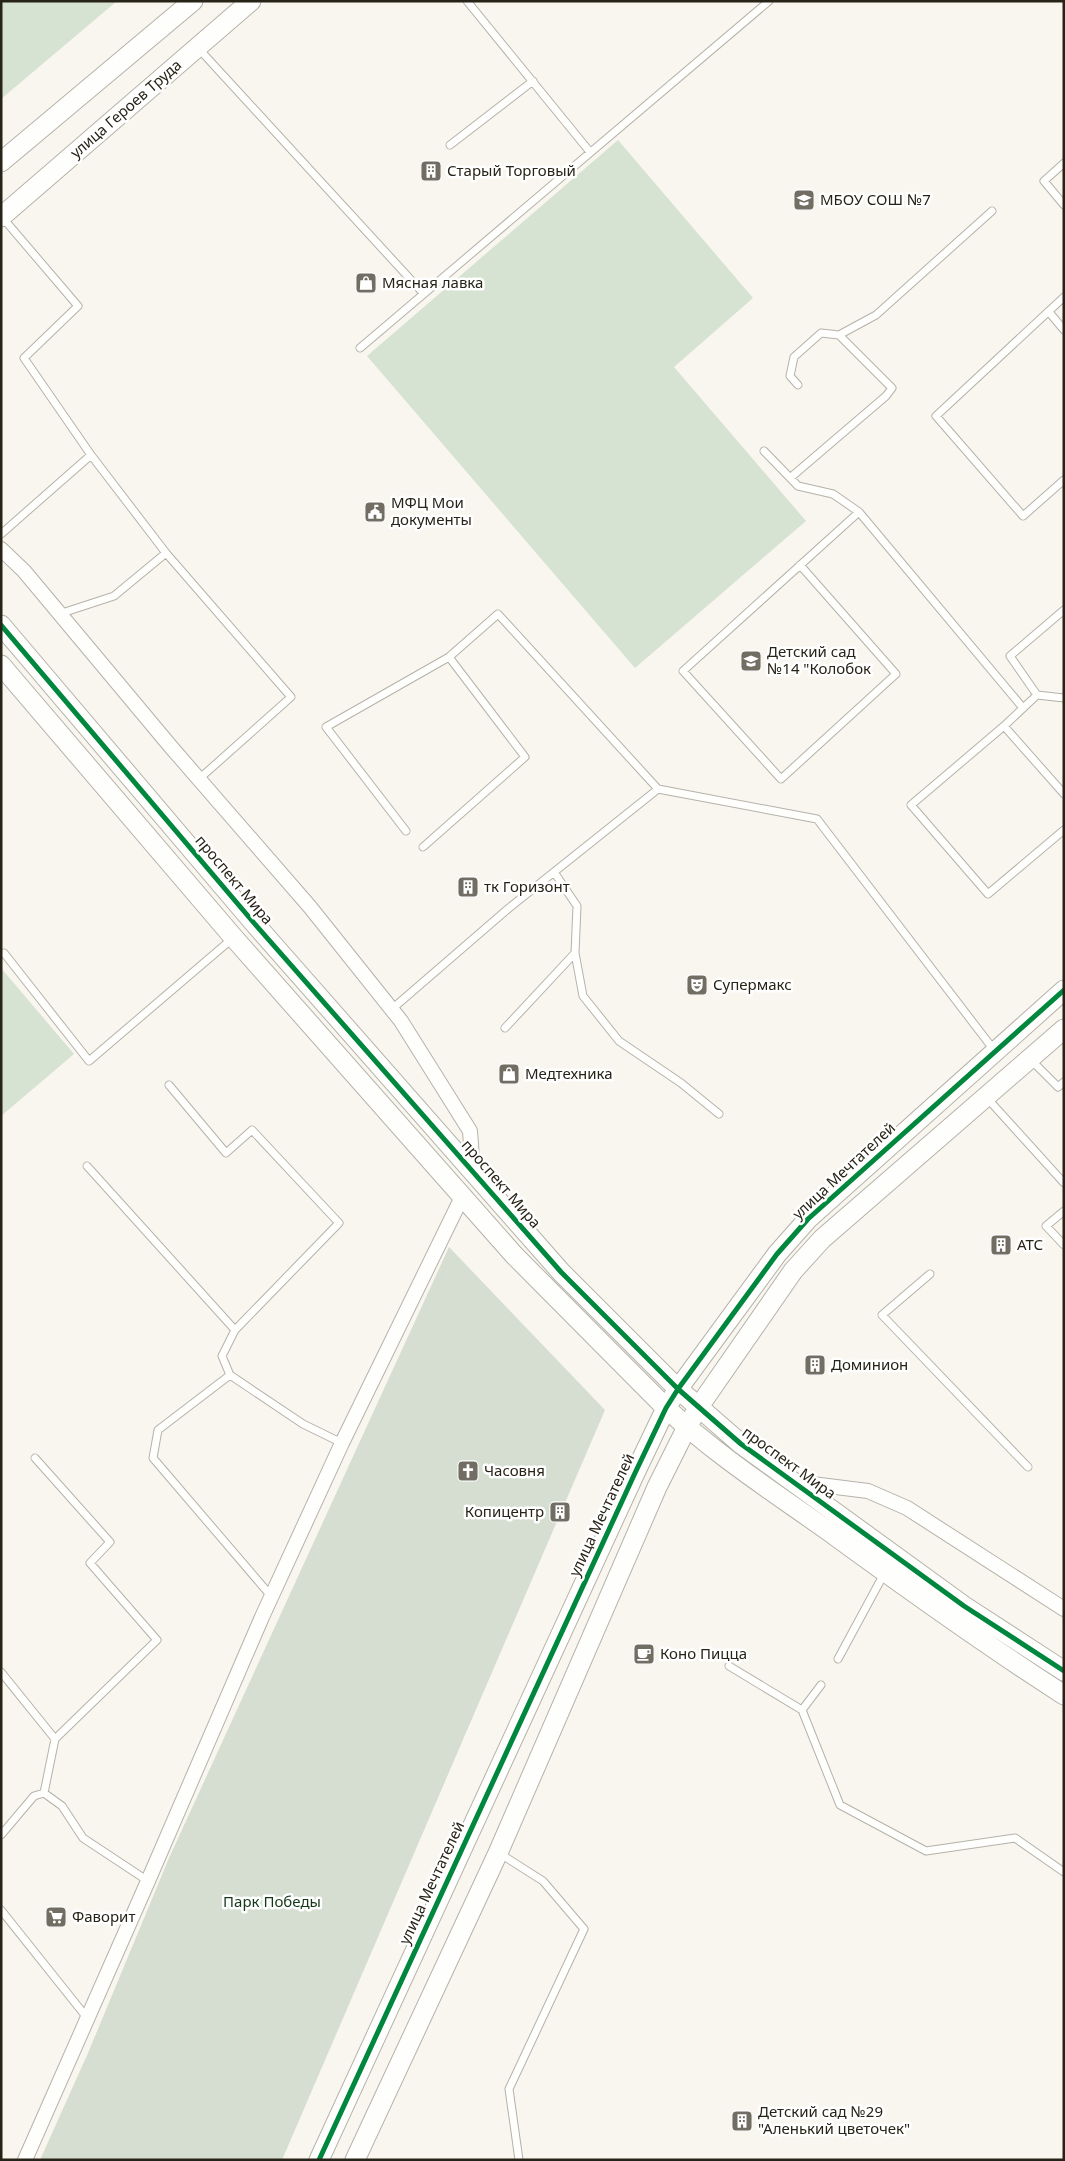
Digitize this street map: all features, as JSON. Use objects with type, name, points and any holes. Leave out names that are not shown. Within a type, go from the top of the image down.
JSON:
[{"type":"street","points":[[1,162],[193,1]]},
{"type":"street","name":"улица Героев Труда","points":[[1,217],[251,1]]},
{"type":"street","points":[[1,549],[24,571],[199,779],[310,907],[402,1020],[470,1131],[473,1171]]},
{"type":"street","name":"проспект Мира","points":[[1,625],[254,923],[562,1272],[678,1389],[741,1444],[793,1482],[964,1606],[1064,1671]]},
{"type":"street","points":[[1,665],[234,938],[462,1197],[521,1262],[666,1408],[687,1427],[998,1654],[1064,1695]]},
{"type":"street","name":"улица Мечтателей","points":[[319,2160],[666,1408],[678,1389],[776,1254],[808,1219],[1064,990]]},
{"type":"street","points":[[355,2160],[498,1853],[658,1487],[698,1408],[793,1271],[822,1239],[987,1098],[1064,1029]]},
{"type":"street","points":[[25,2160],[271,1596],[342,1443],[462,1197]]},
{"type":"street","points":[[793,1482],[868,1491],[907,1508],[1064,1609]]},
{"type":"lane","points":[[467,1],[590,152]]},
{"type":"lane","points":[[360,348],[769,1]]},
{"type":"lane","points":[[197,47],[423,293]]},
{"type":"lane","points":[[450,145],[533,81]]},
{"type":"lane","points":[[1064,163],[1044,181],[1064,205]]},
{"type":"lane","points":[[798,386],[790,376],[794,357],[821,333],[839,334],[876,315],[992,211]]},
{"type":"lane","points":[[1,217],[78,306],[24,358],[91,455],[166,553],[291,697],[199,779]]},
{"type":"lane","points":[[1064,297],[936,416],[1023,516],[1064,480]]},
{"type":"lane","points":[[1049,312],[1064,330]]},
{"type":"lane","points":[[790,478],[886,396],[892,388],[839,334]]},
{"type":"lane","points":[[764,451],[798,486],[833,494],[859,512],[1023,708]]},
{"type":"lane","points":[[1,534],[91,455]]},
{"type":"lane","points":[[800,565],[896,674],[781,780],[683,671],[800,565],[859,512]]},
{"type":"lane","points":[[59,614],[114,596],[166,553]]},
{"type":"lane","points":[[1064,610],[1010,656],[1037,695],[1064,698]]},
{"type":"lane","points":[[406,831],[326,727],[449,657],[498,614],[658,789],[817,820],[995,1051]]},
{"type":"lane","points":[[423,847],[525,757],[449,657]]},
{"type":"lane","points":[[1037,695],[1004,726],[911,805],[988,894],[1064,830]]},
{"type":"lane","points":[[1004,726],[1064,794]]},
{"type":"lane","points":[[392,1009],[509,908],[658,789]]},
{"type":"lane","points":[[554,872],[577,906],[575,953],[583,996],[619,1041],[681,1083],[719,1114]]},
{"type":"lane","points":[[4,953],[89,1061],[234,938]]},
{"type":"lane","points":[[505,1028],[575,953]]},
{"type":"lane","points":[[1030,1058],[1058,1087],[1064,1082]]},
{"type":"lane","points":[[169,1085],[226,1153],[252,1130],[338,1224],[235,1330],[222,1356],[230,1375],[303,1424],[342,1443]]},
{"type":"lane","points":[[987,1098],[1064,1183]]},
{"type":"lane","points":[[87,1166],[235,1330]]},
{"type":"lane","points":[[1064,1211],[1046,1226],[1064,1245]]},
{"type":"lane","points":[[930,1274],[882,1315],[1028,1466]]},
{"type":"lane","points":[[230,1375],[158,1430],[153,1458],[271,1596]]},
{"type":"lane","points":[[36,1458],[110,1542],[90,1563],[157,1640],[55,1739],[44,1792]]},
{"type":"lane","points":[[838,1659],[885,1572]]},
{"type":"lane","points":[[729,1666],[802,1710],[840,1805],[926,1851],[1015,1838],[1064,1872]]},
{"type":"lane","points":[[1,1672],[55,1739]]},
{"type":"lane","points":[[802,1710],[821,1685]]},
{"type":"lane","points":[[44,1792],[62,1806],[83,1838],[148,1881]]},
{"type":"lane","points":[[1,1835],[34,1796],[44,1792]]},
{"type":"lane","points":[[498,1853],[544,1881],[584,1929],[509,2089],[519,2160]]},
{"type":"lane","points":[[1,1910],[88,2019]]},
{"type":"green space","points":[[1,1],[117,1],[1,99]]},
{"type":"green space","points":[[618,140],[753,298],[674,367],[806,521],[635,668],[367,356]]},
{"type":"green space","points":[[1,968],[74,1054],[1,1116]]},
{"type":"green space","name":"Парк Победы","points":[[449,1247],[605,1410],[282,2160],[40,2160],[88,2053],[169,1858]]},
{"type":"cycle path","points":[[1,625],[254,923],[561,1272],[678,1389],[741,1444],[964,1606],[1064,1671]]},
{"type":"cycle path","points":[[319,2160],[635,1473],[666,1408],[678,1389],[777,1254],[808,1219],[1064,990]]},
{"type":"place","name":"Старый Торговый","points":[[431,171]]},
{"type":"place","name":"МБОУ СОШ №7","points":[[804,200]]},
{"type":"place","name":"Мясная лавка","points":[[366,283]]},
{"type":"place","name":"МФЦ Мои документы","points":[[375,512]]},
{"type":"place","name":"Детский сад №14 \"Колобок","points":[[751,661]]},
{"type":"place","name":"тк Горизонт","points":[[468,887]]},
{"type":"place","name":"Супермакс","points":[[697,985]]},
{"type":"place","name":"Медтехника","points":[[509,1074]]},
{"type":"place","name":"АТС","points":[[1001,1245]]},
{"type":"place","name":"Доминион","points":[[815,1365]]},
{"type":"place","name":"Часовня","points":[[468,1471]]},
{"type":"place","name":"Копицентр","points":[[560,1512]]},
{"type":"place","name":"Коно Пицца","points":[[644,1654]]},
{"type":"place","name":"Фаворит","points":[[56,1917]]},
{"type":"place","name":"Детский сад №29 \"Аленький цветочек\"","points":[[742,2121]]}]
